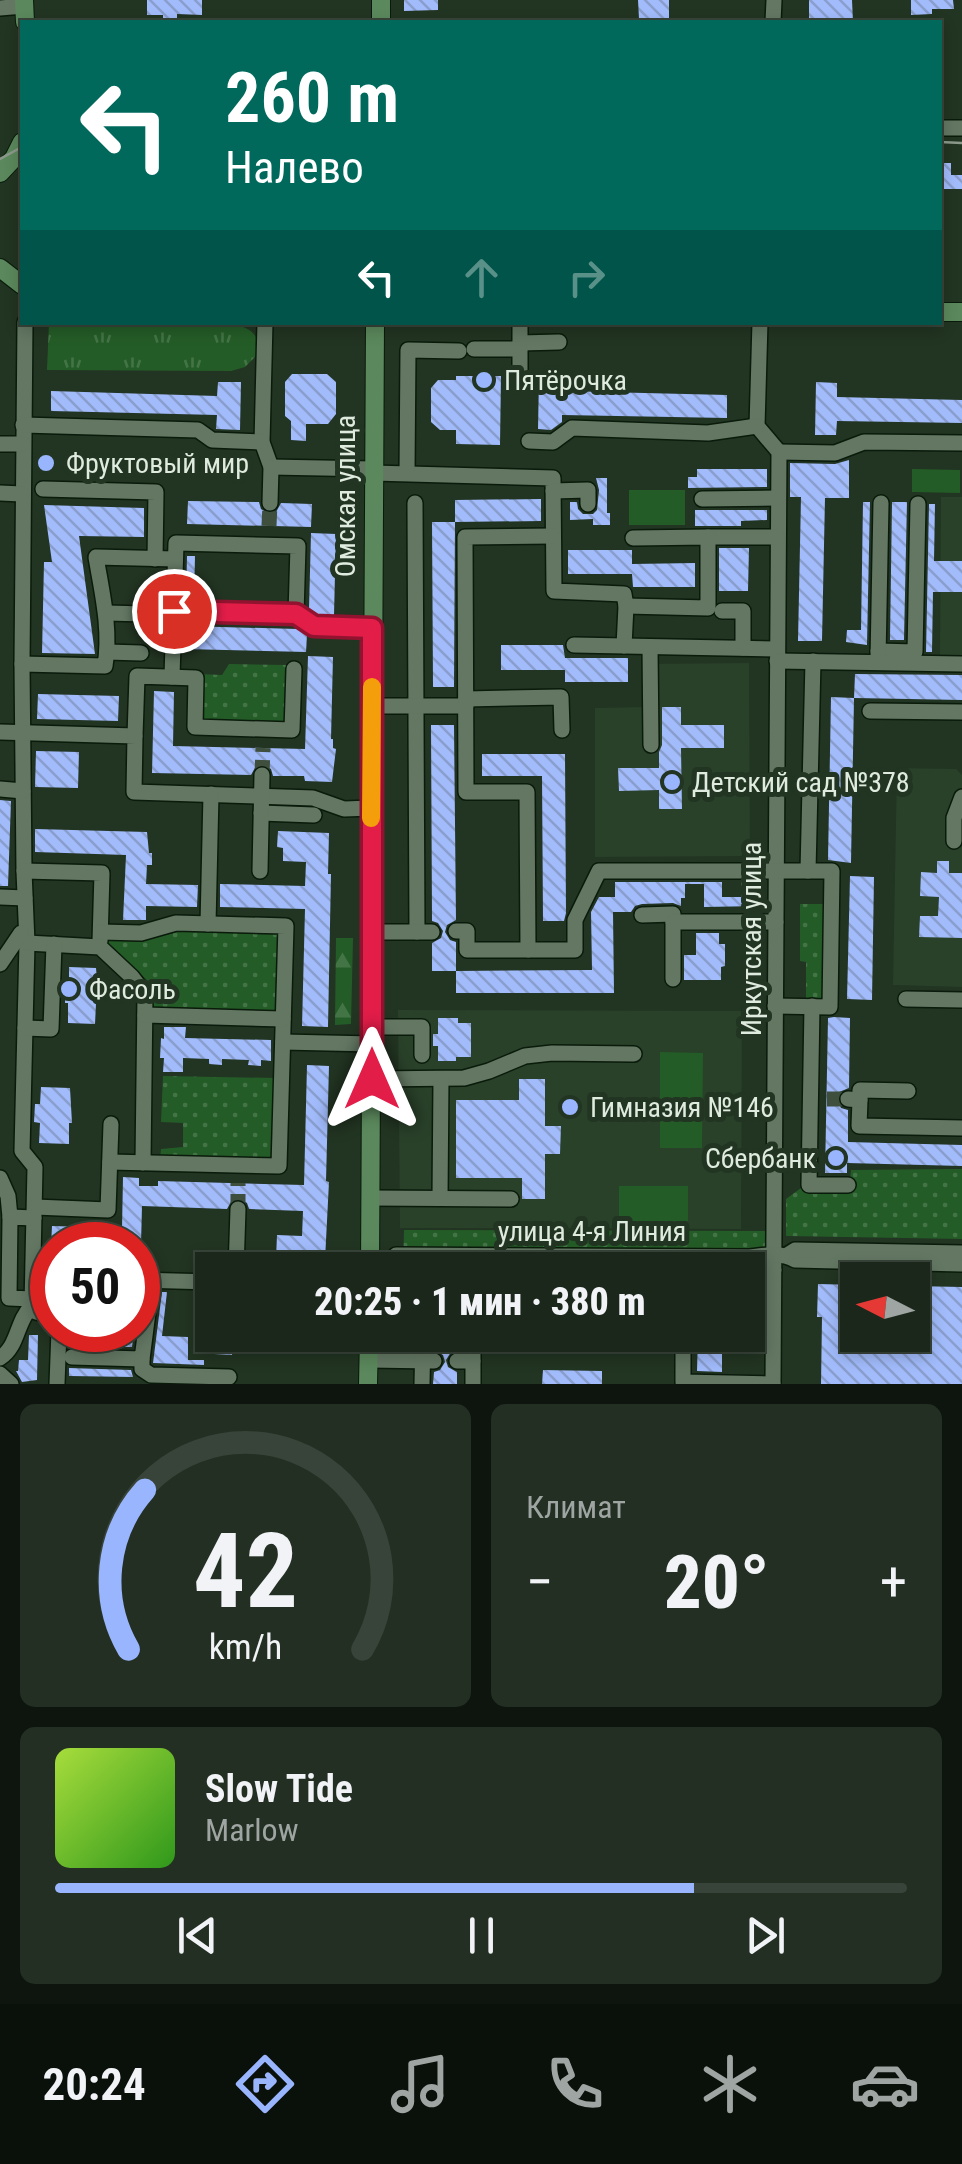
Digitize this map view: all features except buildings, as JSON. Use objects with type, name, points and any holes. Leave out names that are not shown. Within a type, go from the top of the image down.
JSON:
[{"type":"main road","points":[[0,172],[20,146]]},
{"type":"main road","points":[[0,268],[20,283]]},
{"type":"main road","name":"Омская улица","points":[[370,1252],[375,325]]},
{"type":"main road","points":[[368,1384],[369,1352]]},
{"type":"street","points":[[0,8],[24,10]]},
{"type":"street","points":[[25,325],[22,1152],[35,1167],[34,1222]]},
{"type":"street","points":[[264,325],[262,442],[271,467],[270,503]]},
{"type":"street","points":[[520,325],[520,376]]},
{"type":"street","points":[[760,325],[757,426],[779,452],[835,453],[864,442],[962,444]]},
{"type":"street","points":[[406,473],[408,350],[466,350],[559,342]]},
{"type":"street","points":[[23,425],[198,430],[212,440],[262,442]]},
{"type":"street","points":[[529,441],[553,442],[572,428],[708,433],[757,426]]},
{"type":"street","points":[[0,444],[23,444]]},
{"type":"street","name":"Иркутская улица","points":[[773,1384],[778,1260],[775,1006],[779,452]]},
{"type":"street","points":[[271,467],[553,478],[554,590],[624,594],[624,646]]},
{"type":"street","points":[[43,488],[156,492],[155,558]]},
{"type":"street","points":[[553,491],[588,490],[588,504]]},
{"type":"street","points":[[0,494],[22,494]]},
{"type":"street","points":[[702,499],[777,498]]},
{"type":"street","points":[[372,932],[424,932],[416,706],[415,502]]},
{"type":"street","points":[[878,657],[881,503]]},
{"type":"street","points":[[574,645],[744,648],[813,661],[916,652],[918,504]]},
{"type":"street","points":[[269,526],[269,546]]},
{"type":"street","points":[[528,950],[528,792],[466,792],[465,537],[553,536]]},
{"type":"street","points":[[633,538],[777,537]]},
{"type":"street","points":[[626,606],[708,608],[708,538]]},
{"type":"street","points":[[172,677],[176,543],[298,546],[296,614]]},
{"type":"street","points":[[22,664],[104,666],[106,613],[96,557],[176,559]]},
{"type":"street","points":[[174,611],[296,614],[314,626],[372,628]]},
{"type":"street","points":[[722,611],[743,611],[744,648]]},
{"type":"street","points":[[106,613],[146,614]]},
{"type":"street","points":[[650,647],[651,744]]},
{"type":"street","points":[[107,652],[142,653]]},
{"type":"street","points":[[878,657],[962,664]]},
{"type":"street","points":[[808,871],[813,661]]},
{"type":"street","points":[[294,669],[292,730],[194,728],[196,678],[137,676],[134,792],[313,798],[336,807],[371,808]]},
{"type":"street","points":[[372,706],[562,696],[562,730]]},
{"type":"street","points":[[870,710],[962,712]]},
{"type":"street","points":[[263,729],[263,748]]},
{"type":"street","points":[[0,732],[136,736]]},
{"type":"street","points":[[260,871],[262,775]]},
{"type":"street","points":[[0,789],[23,791]]},
{"type":"street","points":[[208,924],[211,794]]},
{"type":"street","points":[[954,840],[954,818],[962,798]]},
{"type":"street","points":[[261,813],[314,814]]},
{"type":"street","points":[[24,872],[102,874],[100,939],[146,994],[142,1162]]},
{"type":"street","points":[[456,931],[467,931],[467,950],[575,950],[575,920],[599,872],[832,872],[830,1007],[775,1006]]},
{"type":"street","points":[[0,897],[25,898]]},
{"type":"street","points":[[642,914],[673,914],[673,979]]},
{"type":"street","points":[[673,922],[776,922]]},
{"type":"street","points":[[0,933],[54,944],[140,933],[176,923],[286,926],[280,1166],[110,1162]]},
{"type":"street","points":[[2,958],[25,937]]},
{"type":"street","points":[[25,1028],[51,1028],[54,944]]},
{"type":"street","points":[[906,998],[962,1000]]},
{"type":"street","points":[[812,1006],[818,1099],[810,1126],[809,1184],[848,1185]]},
{"type":"street","points":[[145,1015],[284,1019]]},
{"type":"street","points":[[283,1042],[372,1036],[422,1027],[422,1056]]},
{"type":"street","points":[[372,1079],[464,1078],[526,1056],[552,1052],[634,1054]]},
{"type":"street","points":[[440,1198],[441,1079]]},
{"type":"street","points":[[908,1090],[860,1090],[854,1099],[860,1126],[962,1128]]},
{"type":"street","points":[[10,1217],[34,1212],[108,1210],[110,1124]]},
{"type":"street","points":[[775,1125],[810,1126]]},
{"type":"street","points":[[238,1183],[239,1165]]},
{"type":"street","points":[[0,1178],[8,1196],[10,1217],[9,1298],[30,1302]]},
{"type":"street","points":[[370,1198],[512,1199]]},
{"type":"street","points":[[237,1252],[238,1209]]},
{"type":"street","name":"улица 4-я Линия","points":[[778,1260],[795,1250],[962,1253]]},
{"type":"street","name":"улица 4-я Линия","points":[[765,1260],[962,1264]]},
{"type":"street","points":[[765,1261],[778,1260]]},
{"type":"street","points":[[160,1280],[195,1281]]},
{"type":"street","points":[[0,1358],[10,1350],[30,1305]]},
{"type":"street","points":[[57,1384],[58,1352]]},
{"type":"street","points":[[142,1352],[142,1368],[151,1375],[229,1377]]},
{"type":"street","points":[[422,1384],[426,1352]]},
{"type":"street","points":[[468,1352],[465,1361],[473,1384]]},
{"type":"street","points":[[683,1352],[683,1382],[773,1384]]},
{"type":"street","points":[[72,1357],[142,1360]]},
{"type":"street","points":[[369,1360],[428,1361]]},
{"type":"street","points":[[0,1374],[10,1384]]},
{"type":"shaded area","points":[[941,497],[962,497],[962,660],[940,660]]},
{"type":"shaded area","name":"Детский сад №378","points":[[749,663],[750,856],[595,857],[595,708],[643,707],[643,664]]},
{"type":"shaded area","points":[[897,768],[956,769],[962,775],[962,987],[893,985]]},
{"type":"shaded area","name":"Гимназия №146","points":[[398,1010],[742,1011],[741,1229],[400,1228]]},
{"type":"green space","points":[[49,325],[238,325],[253,333],[257,342],[257,355],[245,367],[231,371],[47,370]]},
{"type":"green space","points":[[912,469],[960,470],[960,493],[912,492]]},
{"type":"green space","points":[[629,490],[685,490],[685,525],[629,525]]},
{"type":"green space","points":[[229,664],[289,665],[288,727],[198,725],[199,674],[222,675]]},
{"type":"green space","points":[[800,904],[826,904],[825,999],[806,998],[806,962],[800,961]]},
{"type":"green space","points":[[189,929],[283,930],[280,1015],[151,1010],[151,984],[104,939],[157,937]]},
{"type":"green space","points":[[336,938],[353,938],[351,1024],[335,1025]]},
{"type":"green space","points":[[660,1052],[703,1053],[702,1148],[660,1148]]},
{"type":"green space","points":[[163,1076],[277,1078],[274,1162],[160,1159],[161,1149],[183,1147],[183,1123],[161,1122]]},
{"type":"green space","points":[[962,1169],[962,1239],[786,1236],[786,1199],[801,1188],[849,1190],[851,1170]]},
{"type":"green space","points":[[619,1186],[688,1186],[688,1221],[619,1221]]},
{"type":"green space","points":[[404,1230],[768,1231],[765,1259],[765,1252],[403,1252]]},
{"type":"tunnel","points":[[269,526],[270,503]]},
{"type":"tunnel","points":[[262,775],[263,748]]},
{"type":"tunnel","points":[[827,1099],[848,1099]]},
{"type":"tunnel","points":[[238,1183],[238,1209]]},
{"type":"tram line","points":[[942,142],[962,143]]},
{"type":"tram line","points":[[0,159],[20,148]]},
{"type":"slow traffic","points":[[371,818],[372,687]]},
{"type":"place","name":"Пятёрочка","points":[[484,380]]},
{"type":"place","name":"Фруктовый мир","points":[[46,463]]},
{"type":"place","name":"Детский сад №378","points":[[672,782]]},
{"type":"place","name":"Фасоль","points":[[69,989]]},
{"type":"place","name":"Гимназия №146","points":[[570,1107]]},
{"type":"place","name":"Сбербанк","points":[[836,1158]]},
{"type":"route","points":[[174,611],[296,614],[314,626],[372,628],[372,1079]]}]
